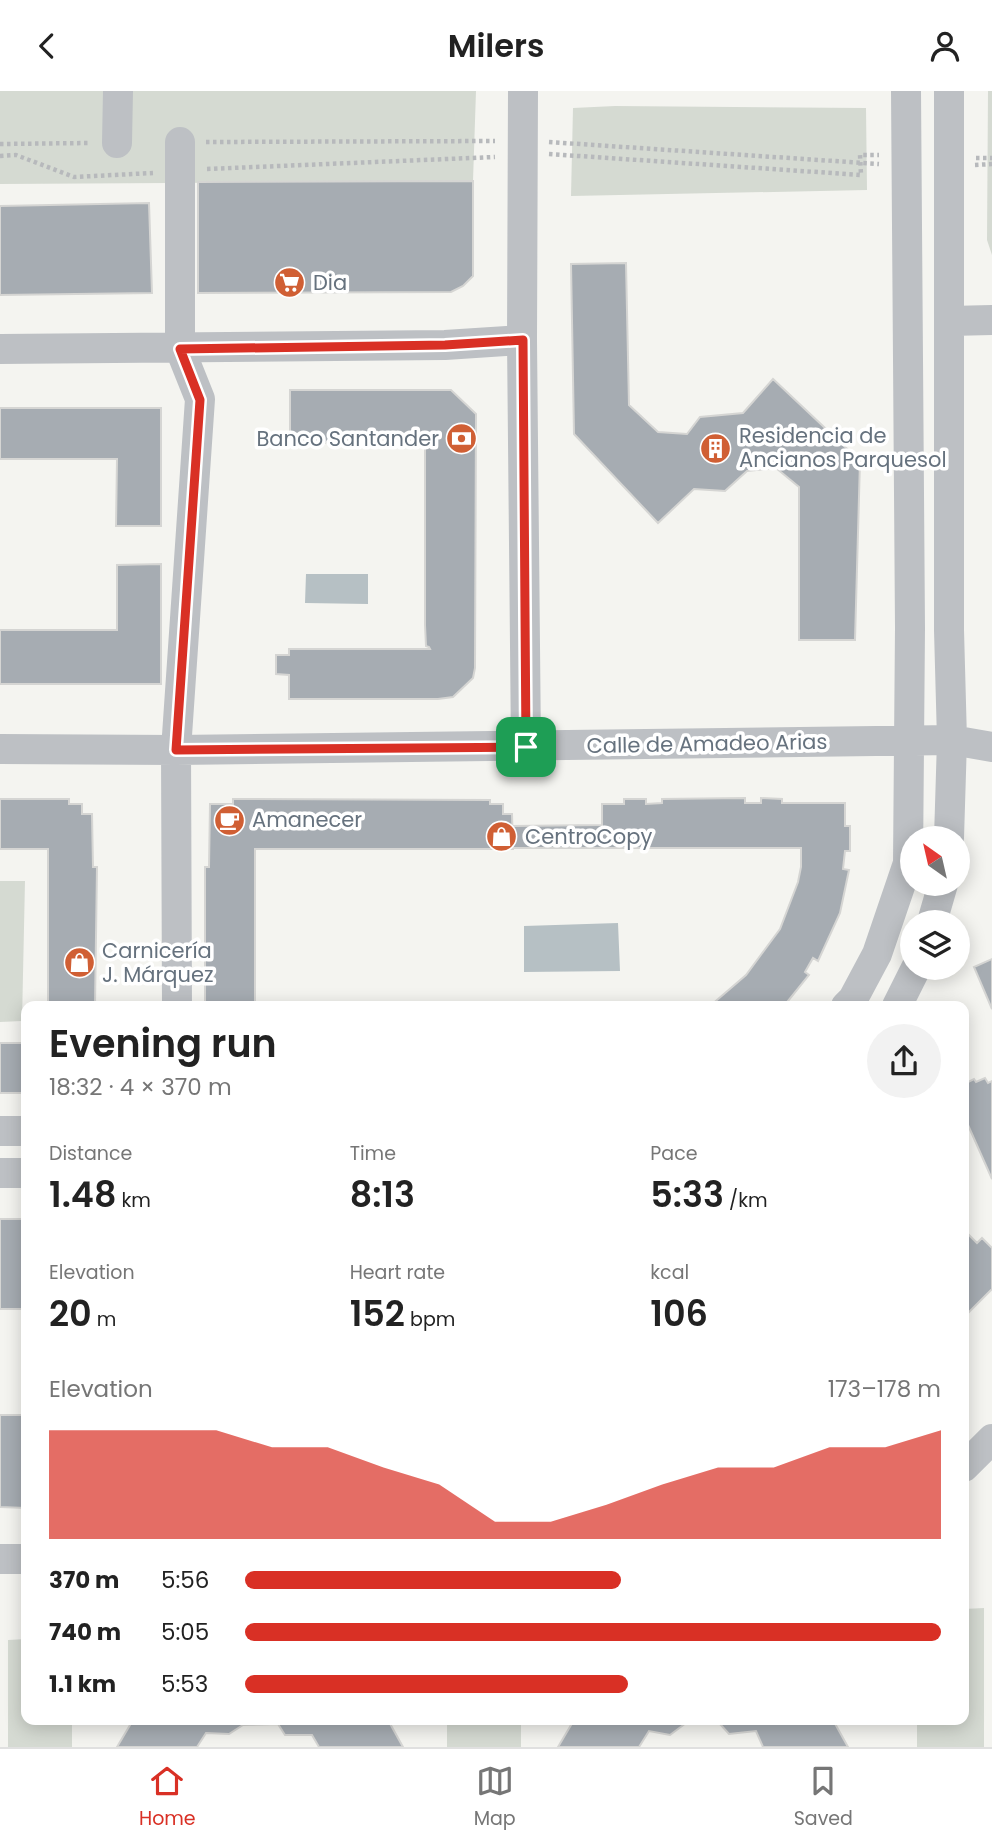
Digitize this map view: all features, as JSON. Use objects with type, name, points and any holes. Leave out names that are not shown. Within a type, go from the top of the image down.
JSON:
[{"type":"street","points":[[117,143],[118,91]]},
{"type":"street","points":[[523,91],[526,747]]},
{"type":"street","points":[[851,1001],[877,954],[908,863],[911,742],[906,91]]},
{"type":"street","points":[[949,91],[949,630],[952,740],[949,826]]},
{"type":"street","points":[[177,1001],[176,750],[200,400],[180,349],[180,142]]},
{"type":"street","points":[[950,321],[992,320]]},
{"type":"street","points":[[0,349],[445,345],[523,340]]},
{"type":"street","name":"Calle de Amadeo Arias","points":[[0,749],[526,747],[952,740],[992,747]]},
{"type":"street","points":[[900,1001],[910,980]]},
{"type":"street","points":[[0,1131],[21,1131]]},
{"type":"street","points":[[0,1174],[21,1173]]},
{"type":"street","points":[[969,1462],[992,1440]]},
{"type":"street","points":[[0,1559],[21,1559]]},
{"type":"shaded area","points":[[0,91],[476,91],[473,181],[0,184]]},
{"type":"shaded area","points":[[988,91],[992,91],[992,255],[987,240]]},
{"type":"shaded area","points":[[573,108],[866,108],[867,190],[571,196]]},
{"type":"shaded area","points":[[306,574],[368,574],[368,604],[305,603]]},
{"type":"shaded area","points":[[0,881],[25,881],[21,1021],[0,1022]]},
{"type":"shaded area","points":[[618,923],[620,971],[524,972],[524,926]]},
{"type":"shaded area","points":[[984,1608],[984,1747],[917,1747],[917,1725],[969,1725],[969,1609]]},
{"type":"shaded area","points":[[21,1639],[21,1725],[72,1725],[72,1747],[8,1747],[8,1640]]},
{"type":"shaded area","points":[[447,1725],[521,1725],[521,1747],[447,1747]]},
{"type":"building","points":[[473,181],[473,276],[463,286],[451,292],[198,293],[198,182]]},
{"type":"building","points":[[149,203],[152,293],[0,295],[0,206]]},
{"type":"building","name":"Residencia de Ancianos Parquesol","points":[[626,263],[629,405],[658,432],[687,434],[700,417],[743,413],[773,379],[860,461],[855,640],[799,640],[799,487],[776,468],[747,471],[725,491],[694,489],[658,523],[574,434],[571,264]]},
{"type":"building","points":[[290,390],[451,390],[476,414],[475,668],[473,678],[453,697],[289,699],[289,675],[276,674],[276,655],[289,655],[289,649],[430,649],[426,646],[425,625],[425,444],[429,443],[429,440],[325,443],[319,440],[290,441]]},
{"type":"building","points":[[0,408],[161,408],[161,526],[116,526],[117,459],[0,459]]},
{"type":"building","points":[[161,564],[161,684],[0,684],[0,630],[117,630],[117,565]]},
{"type":"building","points":[[745,798],[745,803],[761,803],[761,798],[782,799],[782,803],[845,803],[845,826],[850,826],[850,851],[845,851],[843,869],[849,870],[840,913],[818,961],[813,958],[805,972],[809,975],[788,1001],[716,1001],[746,975],[780,929],[798,882],[801,848],[513,848],[513,826],[602,825],[602,804],[624,804],[624,799],[646,799],[646,804],[662,803],[662,799]]},
{"type":"building","points":[[0,799],[69,799],[69,804],[82,804],[82,814],[92,814],[93,867],[97,867],[95,1001],[48,1001],[48,849],[0,849]]},
{"type":"building","points":[[233,799],[490,800],[490,804],[503,804],[503,814],[512,814],[513,849],[255,849],[255,1001],[205,1001],[205,867],[209,867],[210,804],[233,804]]},
{"type":"building","points":[[992,959],[992,1009],[974,967]]},
{"type":"building","points":[[0,1043],[21,1043],[21,1093],[0,1093]]},
{"type":"building","points":[[985,1078],[988,1083],[992,1081],[992,1179],[969,1127],[969,1082],[974,1079],[976,1082]]},
{"type":"building","points":[[0,1219],[21,1219],[21,1309],[0,1309]]},
{"type":"building","points":[[969,1235],[977,1243],[982,1238],[992,1248],[992,1289],[969,1312]]},
{"type":"building","points":[[0,1415],[21,1415],[21,1508],[0,1507]]},
{"type":"building","points":[[130,1725],[243,1725],[229,1734],[206,1733],[197,1747],[117,1747]]},
{"type":"building","points":[[279,1725],[391,1725],[403,1747],[319,1747],[312,1735],[285,1735]]},
{"type":"building","points":[[571,1725],[683,1725],[670,1735],[649,1731],[639,1747],[558,1747]]},
{"type":"building","points":[[721,1725],[836,1725],[848,1747],[763,1747],[756,1731],[729,1734]]},
{"type":"place","name":"Dia","points":[[290,283]]},
{"type":"place","name":"Banco Santander","points":[[462,439]]},
{"type":"place","name":"Residencia de Ancianos Parquesol","points":[[716,448]]},
{"type":"place","name":"Amanecer","points":[[229,820]]},
{"type":"place","name":"CentroCopy","points":[[502,837]]},
{"type":"place","name":"Carnicería J. Márquez","points":[[79,963]]},
{"type":"route","points":[[523,340],[526,747],[176,750],[200,400],[180,349],[445,345],[523,340]]}]
